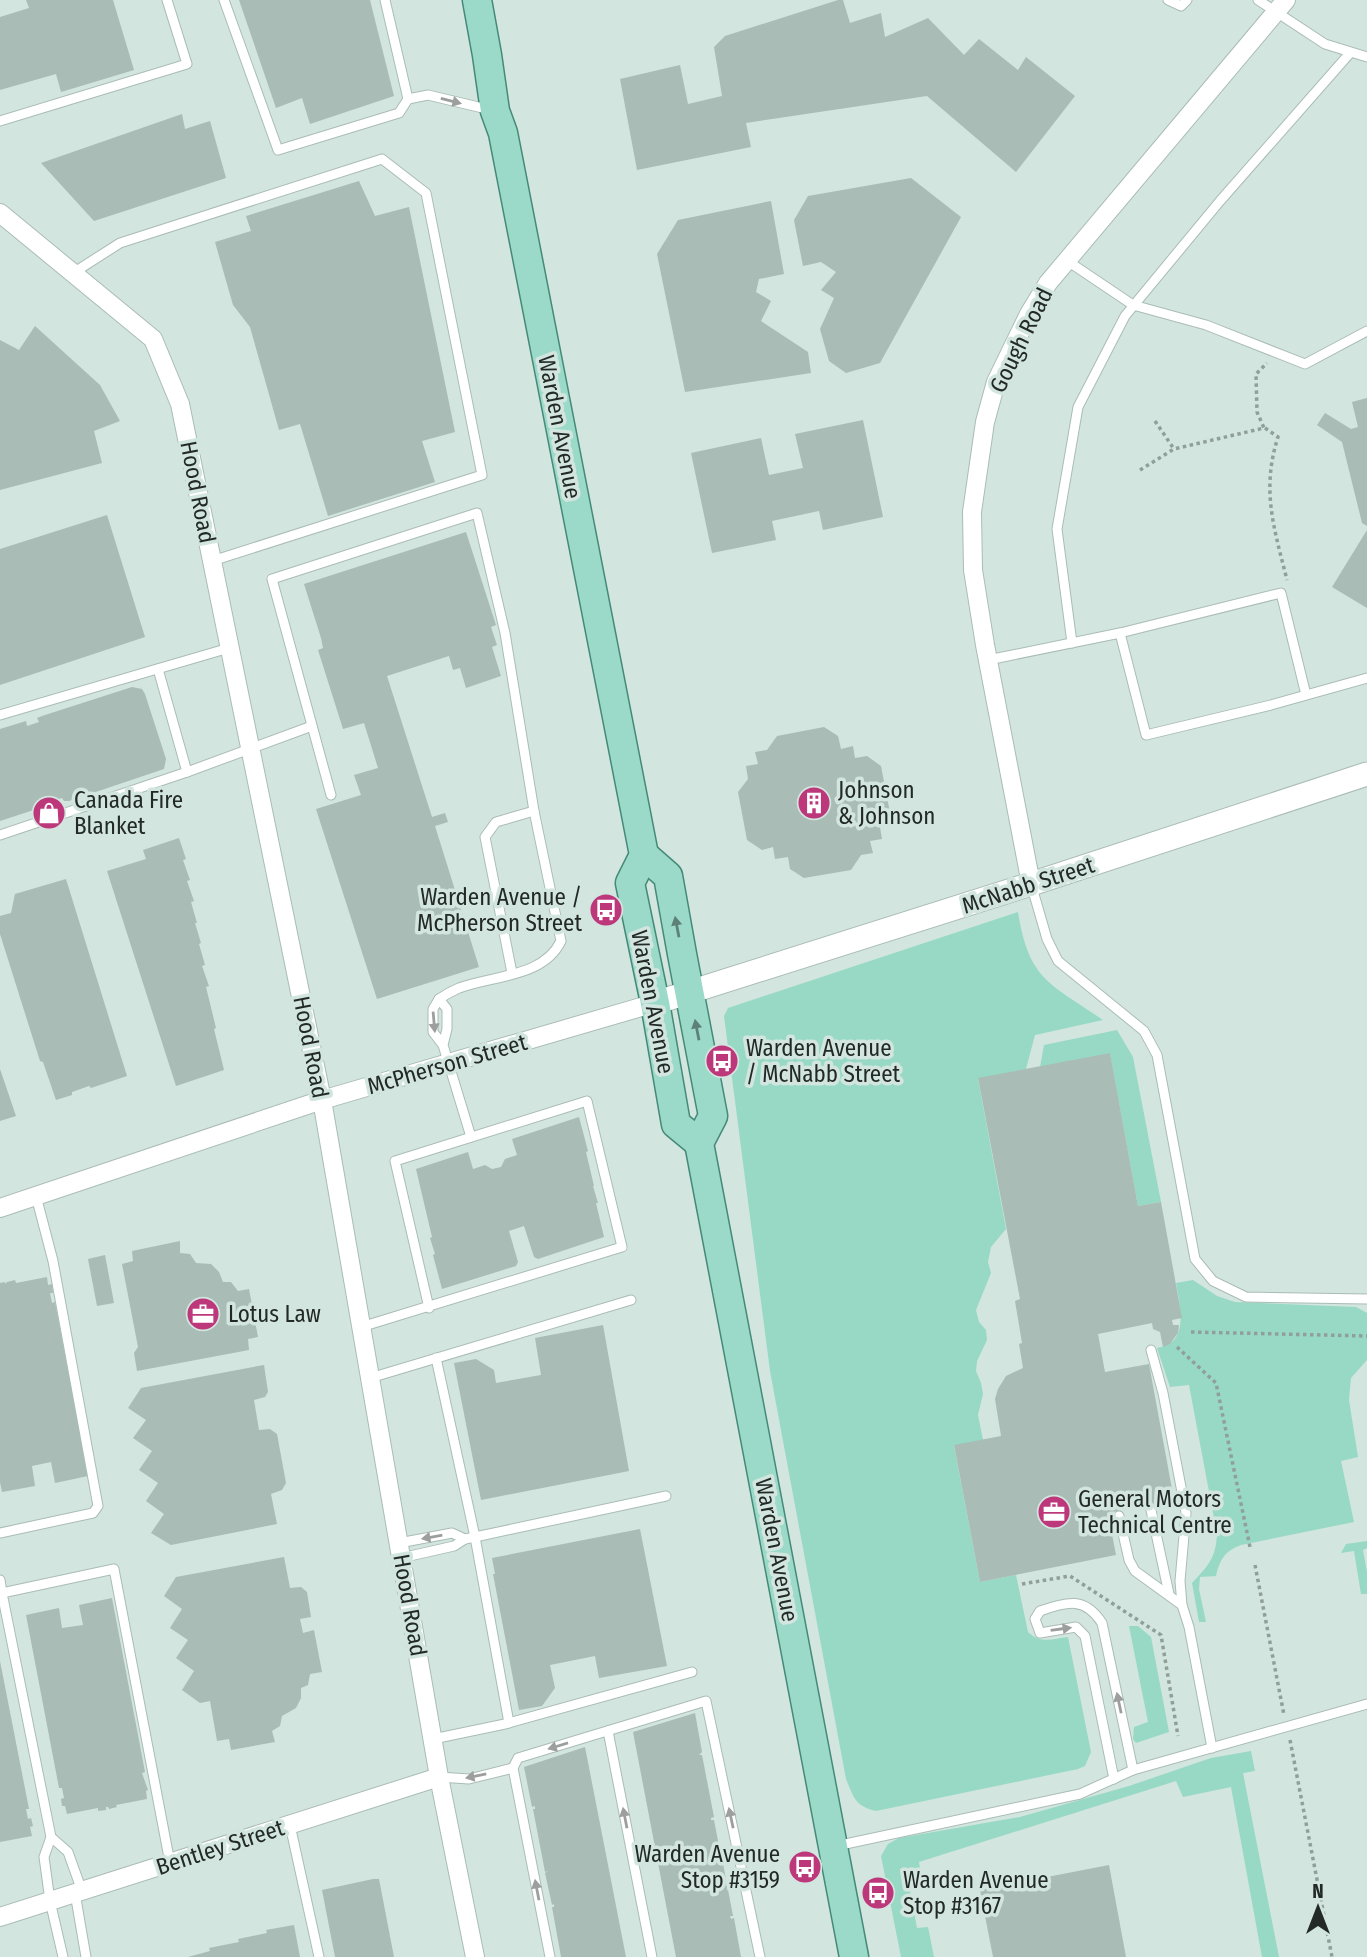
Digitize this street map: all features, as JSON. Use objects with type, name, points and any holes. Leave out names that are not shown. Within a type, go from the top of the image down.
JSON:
[{"type":"main road","name":"Warden Avenue","points":[[477,0],[495,111],[503,133],[644,855],[630,883],[676,1124],[699,1143]]},
{"type":"main road","name":"Warden Avenue","points":[[644,855],[668,876],[713,1116],[699,1143],[854,1957]]},
{"type":"street","name":"Gough Road","points":[[1031,884],[988,660],[974,570],[972,512],[985,422],[996,383],[1029,314],[1048,283],[1280,6]]},
{"type":"street","name":"Hood Road","points":[[0,214],[153,340],[180,404],[322,1100],[439,1777],[475,1957]]},
{"type":"street","name":"McNabb Street","points":[[655,1003],[1367,774]]},
{"type":"street","name":"McPherson Street","points":[[0,1208],[322,1100],[655,1003]]},
{"type":"street","name":"Bentley Street","points":[[0,1917],[439,1777]]},
{"type":"lane","points":[[0,121],[187,64],[167,0]]},
{"type":"lane","points":[[224,0],[278,150],[399,113],[408,99],[386,0]]},
{"type":"lane","points":[[1168,0],[1181,6],[1187,0]]},
{"type":"lane","points":[[1258,0],[1280,6],[1325,44],[1367,57]]},
{"type":"lane","points":[[1072,643],[1057,528],[1078,407],[1133,305],[1228,191],[1350,53]]},
{"type":"lane","points":[[408,99],[428,95],[495,111]]},
{"type":"lane","points":[[72,274],[120,243],[382,159],[426,193],[482,475],[212,561]]},
{"type":"lane","points":[[1066,260],[1133,305],[1206,325],[1305,364],[1367,331]]},
{"type":"lane","points":[[331,795],[272,579],[477,513],[505,633],[534,811],[561,941],[555,953],[538,966],[457,989],[439,999],[433,1009],[433,1032],[443,1045],[471,1137]]},
{"type":"lane","points":[[988,660],[1120,633],[1281,593],[1306,695]]},
{"type":"lane","points":[[1120,633],[1146,735],[1367,678]]},
{"type":"lane","points":[[0,715],[229,648]]},
{"type":"lane","points":[[158,669],[187,772]]},
{"type":"lane","points":[[0,835],[187,772],[312,726]]},
{"type":"lane","points":[[512,973],[485,837],[496,822],[534,811]]},
{"type":"lane","points":[[1031,884],[1046,939],[1058,961],[1144,1031],[1157,1055],[1195,1259],[1213,1281],[1246,1297],[1367,1299]]},
{"type":"lane","points":[[439,999],[447,1009],[447,1029],[443,1045]]},
{"type":"lane","points":[[361,1327],[429,1308],[622,1247],[587,1101],[395,1161],[429,1308]]},
{"type":"lane","points":[[0,1533],[93,1513],[98,1506],[53,1261],[36,1196]]},
{"type":"lane","points":[[370,1378],[631,1300]]},
{"type":"lane","points":[[1152,1350],[1163,1392],[1186,1513],[1180,1581],[1182,1605],[1189,1627],[1212,1748]]},
{"type":"lane","points":[[436,1358],[509,1723]]},
{"type":"lane","points":[[400,1550],[454,1546],[470,1538],[666,1496]]},
{"type":"lane","points":[[1151,1510],[1168,1594]]},
{"type":"lane","points":[[1119,1516],[1129,1560],[1135,1571],[1182,1605]]},
{"type":"lane","points":[[400,1550],[452,1533],[470,1538]]},
{"type":"lane","points":[[1,1594],[114,1569],[170,1863]]},
{"type":"lane","points":[[0,1580],[51,1838],[44,1857],[50,1901],[63,1957]]},
{"type":"lane","points":[[1114,1779],[1084,1636],[1076,1627],[1040,1633],[1035,1619],[1040,1611],[1079,1603],[1089,1606],[1102,1623],[1133,1770]]},
{"type":"lane","points":[[433,1739],[509,1723],[692,1672]]},
{"type":"lane","points":[[550,1957],[513,1768],[518,1758],[706,1702],[760,1957]]},
{"type":"lane","points":[[834,1847],[1080,1794],[1133,1770],[1367,1704]]},
{"type":"lane","points":[[608,1731],[652,1957]]},
{"type":"lane","points":[[439,1777],[469,1779],[513,1768]]},
{"type":"lane","points":[[290,1825],[318,1957]]},
{"type":"lane","points":[[51,1838],[68,1852],[78,1892],[86,1957]]},
{"type":"path","points":[[1275,353],[1256,374],[1257,412],[1264,428],[1278,437],[1270,477],[1270,511],[1287,580]]},
{"type":"path","points":[[1155,421],[1174,449]]},
{"type":"path","points":[[1140,470],[1174,449],[1264,428]]},
{"type":"path","points":[[1191,1332],[1367,1336]]},
{"type":"path","points":[[1177,1347],[1216,1383],[1250,1547]]},
{"type":"path","points":[[1255,1565],[1284,1716]]},
{"type":"path","points":[[1023,1584],[1070,1576],[1161,1636],[1178,1737]]},
{"type":"path","points":[[1290,1740],[1332,1957]]},
{"type":"green space","points":[[1018,912],[1028,953],[1036,967],[1056,988],[1103,1020],[1035,1035],[1026,1069],[978,1079],[1006,1229],[991,1247],[988,1262],[991,1273],[976,1310],[979,1322],[986,1330],[987,1340],[977,1361],[976,1371],[983,1394],[978,1415],[983,1440],[954,1446],[980,1582],[1016,1575],[1028,1632],[1042,1639],[1068,1637],[1091,1752],[1085,1766],[1078,1769],[876,1811],[864,1807],[856,1800],[846,1779],[770,1371],[724,1016],[728,1008]]},
{"type":"green space","points":[[1117,1030],[1133,1057],[1161,1202],[1138,1206],[1110,1054],[1040,1067],[1044,1045]]},
{"type":"green space","points":[[1193,1280],[1217,1296],[1235,1302],[1356,1307],[1367,1313],[1367,1360],[1351,1378],[1349,1400],[1358,1457],[1341,1461],[1354,1522],[1241,1545],[1231,1550],[1221,1560],[1216,1576],[1200,1577],[1199,1589],[1206,1622],[1199,1622],[1192,1583],[1210,1561],[1217,1534],[1189,1385],[1170,1387],[1157,1348],[1167,1345],[1179,1332],[1180,1313],[1176,1283]]},
{"type":"green space","points":[[1367,1541],[1367,1548],[1363,1550],[1367,1594],[1361,1594],[1354,1551],[1341,1553],[1346,1544]]},
{"type":"green space","points":[[1129,1626],[1138,1626],[1151,1637],[1169,1732],[1136,1743],[1133,1739],[1134,1727],[1148,1722]]},
{"type":"green space","points":[[1251,1751],[1255,1771],[1243,1773],[1279,1957],[1262,1957],[1231,1787],[1183,1797],[1176,1781],[919,1862],[922,1882],[909,1885],[917,1928],[928,1927],[934,1957],[901,1957],[881,1856],[888,1844],[899,1838],[1020,1817],[1129,1786],[1211,1758]]},
{"type":"building","points":[[26,0],[113,0],[134,70],[61,92],[56,74],[0,90],[0,17],[29,8]]},
{"type":"building","points":[[239,0],[370,0],[394,96],[310,124],[302,98],[276,108]]},
{"type":"building","points":[[843,0],[850,23],[881,13],[885,37],[928,18],[964,55],[979,39],[1018,70],[1026,57],[1075,96],[1016,172],[927,96],[746,123],[751,147],[637,170],[620,79],[680,65],[688,104],[722,96],[714,47],[725,36]]},
{"type":"building","points":[[182,114],[185,129],[210,121],[226,178],[94,221],[41,163]]},
{"type":"building","points":[[911,178],[961,217],[880,363],[846,373],[829,361],[820,329],[834,298],[821,290],[836,272],[821,262],[803,266],[794,220],[808,196]]},
{"type":"building","points":[[359,181],[375,216],[409,207],[455,432],[422,441],[435,482],[328,516],[300,424],[279,430],[250,327],[233,305],[215,242],[251,231],[246,216]]},
{"type":"building","points":[[771,201],[784,274],[759,279],[756,292],[771,301],[761,321],[808,352],[811,373],[685,392],[657,254],[678,220]]},
{"type":"building","points":[[35,326],[100,385],[120,421],[94,431],[102,463],[0,490],[0,340],[19,350]]},
{"type":"building","points":[[1367,398],[1367,526],[1362,523],[1342,442],[1317,425],[1325,413],[1351,429],[1358,427],[1352,402]]},
{"type":"building","points":[[863,420],[883,517],[823,530],[819,511],[772,521],[776,540],[712,553],[691,453],[761,438],[769,475],[803,468],[795,434]]},
{"type":"building","points":[[107,515],[145,637],[0,685],[0,549]]},
{"type":"building","points":[[1367,530],[1367,608],[1332,587]]},
{"type":"building","points":[[466,532],[496,625],[491,627],[497,645],[492,647],[501,676],[466,688],[460,668],[453,670],[449,656],[387,676],[432,817],[445,813],[448,822],[435,826],[479,967],[377,999],[316,809],[361,795],[354,775],[378,768],[364,723],[343,729],[318,650],[323,648],[321,638],[304,584]]},
{"type":"building","points":[[132,687],[142,689],[145,694],[166,759],[164,769],[69,801],[62,798],[51,801],[52,804],[0,821],[0,729],[26,721],[27,726],[39,722],[37,718],[42,716]]},
{"type":"building","name":"Johnson & Johnson","points":[[824,727],[838,736],[841,749],[853,746],[855,758],[867,756],[881,766],[890,813],[880,827],[882,839],[870,841],[873,853],[861,855],[851,870],[804,878],[790,869],[788,857],[775,859],[773,847],[762,850],[747,840],[738,792],[748,779],[746,766],[758,764],[755,752],[767,750],[777,736]]},
{"type":"building","points":[[179,838],[186,859],[183,860],[190,880],[187,881],[194,901],[191,902],[205,965],[202,966],[209,986],[206,987],[224,1070],[176,1086],[107,871],[146,859],[143,850]]},
{"type":"building","points":[[66,879],[127,1076],[91,1088],[89,1086],[56,1100],[43,1062],[40,1061],[0,934],[0,916],[11,913],[15,894]]},
{"type":"building","points":[[1110,1053],[1138,1206],[1161,1202],[1182,1318],[1172,1320],[1173,1325],[1179,1325],[1178,1333],[1170,1344],[1163,1347],[1160,1332],[1153,1329],[1152,1323],[1098,1334],[1105,1372],[1149,1364],[1174,1500],[1108,1513],[1116,1555],[980,1582],[954,1445],[1001,1436],[995,1399],[998,1389],[1006,1376],[1023,1368],[1015,1301],[1020,1299],[978,1078]]},
{"type":"building","points":[[0,1069],[16,1116],[0,1121]]},
{"type":"building","points":[[579,1117],[604,1237],[538,1259],[534,1257],[524,1226],[509,1231],[518,1262],[516,1266],[442,1289],[416,1169],[468,1152],[473,1169],[485,1165],[492,1169],[501,1167],[505,1159],[517,1155],[512,1139]]},
{"type":"building","points":[[180,1241],[180,1253],[190,1254],[196,1263],[211,1264],[219,1272],[223,1282],[231,1282],[238,1291],[249,1289],[258,1337],[248,1339],[249,1350],[137,1371],[134,1353],[138,1347],[122,1264],[133,1261],[132,1251]]},
{"type":"building","points":[[105,1255],[114,1303],[97,1306],[88,1259]]},
{"type":"building","points":[[47,1277],[48,1285],[52,1284],[53,1293],[50,1293],[52,1303],[55,1302],[88,1476],[55,1483],[51,1462],[32,1466],[35,1486],[2,1492],[0,1283]]},
{"type":"building","points":[[603,1325],[629,1471],[481,1500],[454,1363],[476,1359],[494,1370],[496,1383],[541,1375],[535,1338]]},
{"type":"building","points":[[264,1365],[268,1392],[265,1397],[254,1400],[259,1430],[270,1429],[277,1434],[286,1483],[282,1490],[271,1494],[277,1524],[171,1545],[151,1533],[164,1514],[146,1501],[158,1483],[139,1470],[152,1451],[133,1438],[146,1420],[128,1408],[141,1388]]},
{"type":"building","points":[[640,1529],[667,1666],[599,1678],[595,1656],[550,1665],[555,1688],[542,1706],[519,1710],[492,1558]]},
{"type":"building","points":[[284,1557],[290,1588],[301,1587],[307,1592],[311,1617],[300,1619],[303,1633],[314,1630],[322,1672],[310,1674],[308,1685],[301,1688],[301,1698],[296,1708],[282,1716],[280,1726],[272,1731],[275,1742],[231,1750],[229,1739],[217,1741],[210,1701],[200,1703],[182,1690],[194,1671],[176,1658],[188,1640],[170,1628],[182,1609],[164,1596],[176,1577]]},
{"type":"building","points":[[112,1598],[145,1772],[142,1773],[148,1790],[147,1799],[109,1809],[106,1807],[106,1810],[98,1811],[98,1808],[67,1814],[65,1806],[62,1806],[61,1799],[64,1798],[62,1788],[59,1788],[26,1615],[59,1608],[62,1628],[83,1625],[79,1605]]},
{"type":"building","points":[[0,1661],[29,1809],[26,1809],[28,1819],[31,1818],[33,1826],[30,1827],[32,1836],[0,1842]]},
{"type":"building","points":[[695,1713],[702,1752],[699,1755],[702,1755],[714,1817],[711,1820],[714,1820],[720,1851],[718,1854],[721,1853],[733,1916],[730,1916],[731,1919],[734,1918],[741,1957],[676,1957],[633,1732]]},
{"type":"building","points":[[585,1747],[626,1957],[561,1957],[552,1907],[554,1904],[552,1905],[545,1873],[548,1871],[545,1872],[533,1809],[535,1806],[532,1807],[524,1767]]},
{"type":"building","points":[[1109,1865],[1126,1957],[993,1957],[980,1890]]},
{"type":"building","points":[[379,1879],[394,1957],[335,1957],[322,1890]]},
{"type":"building","points":[[294,1925],[300,1957],[188,1957],[210,1951],[209,1948],[239,1942],[238,1939],[267,1933],[266,1930]]},
{"type":"place","name":"Johnson & Johnson","points":[[814,803]]},
{"type":"place","name":"Canada Fire Blanket","points":[[49,813]]},
{"type":"place","name":"Warden Avenue / McPherson Street","points":[[606,910]]},
{"type":"place","name":"Warden Avenue / McNabb Street","points":[[722,1061]]},
{"type":"place","name":"Lotus Law","points":[[203,1314]]},
{"type":"place","name":"General Motors Technical Centre","points":[[1054,1512]]},
{"type":"place","name":"Warden Avenue Stop #3159","points":[[805,1867]]},
{"type":"place","name":"Warden Avenue Stop #3167","points":[[878,1893]]}]
